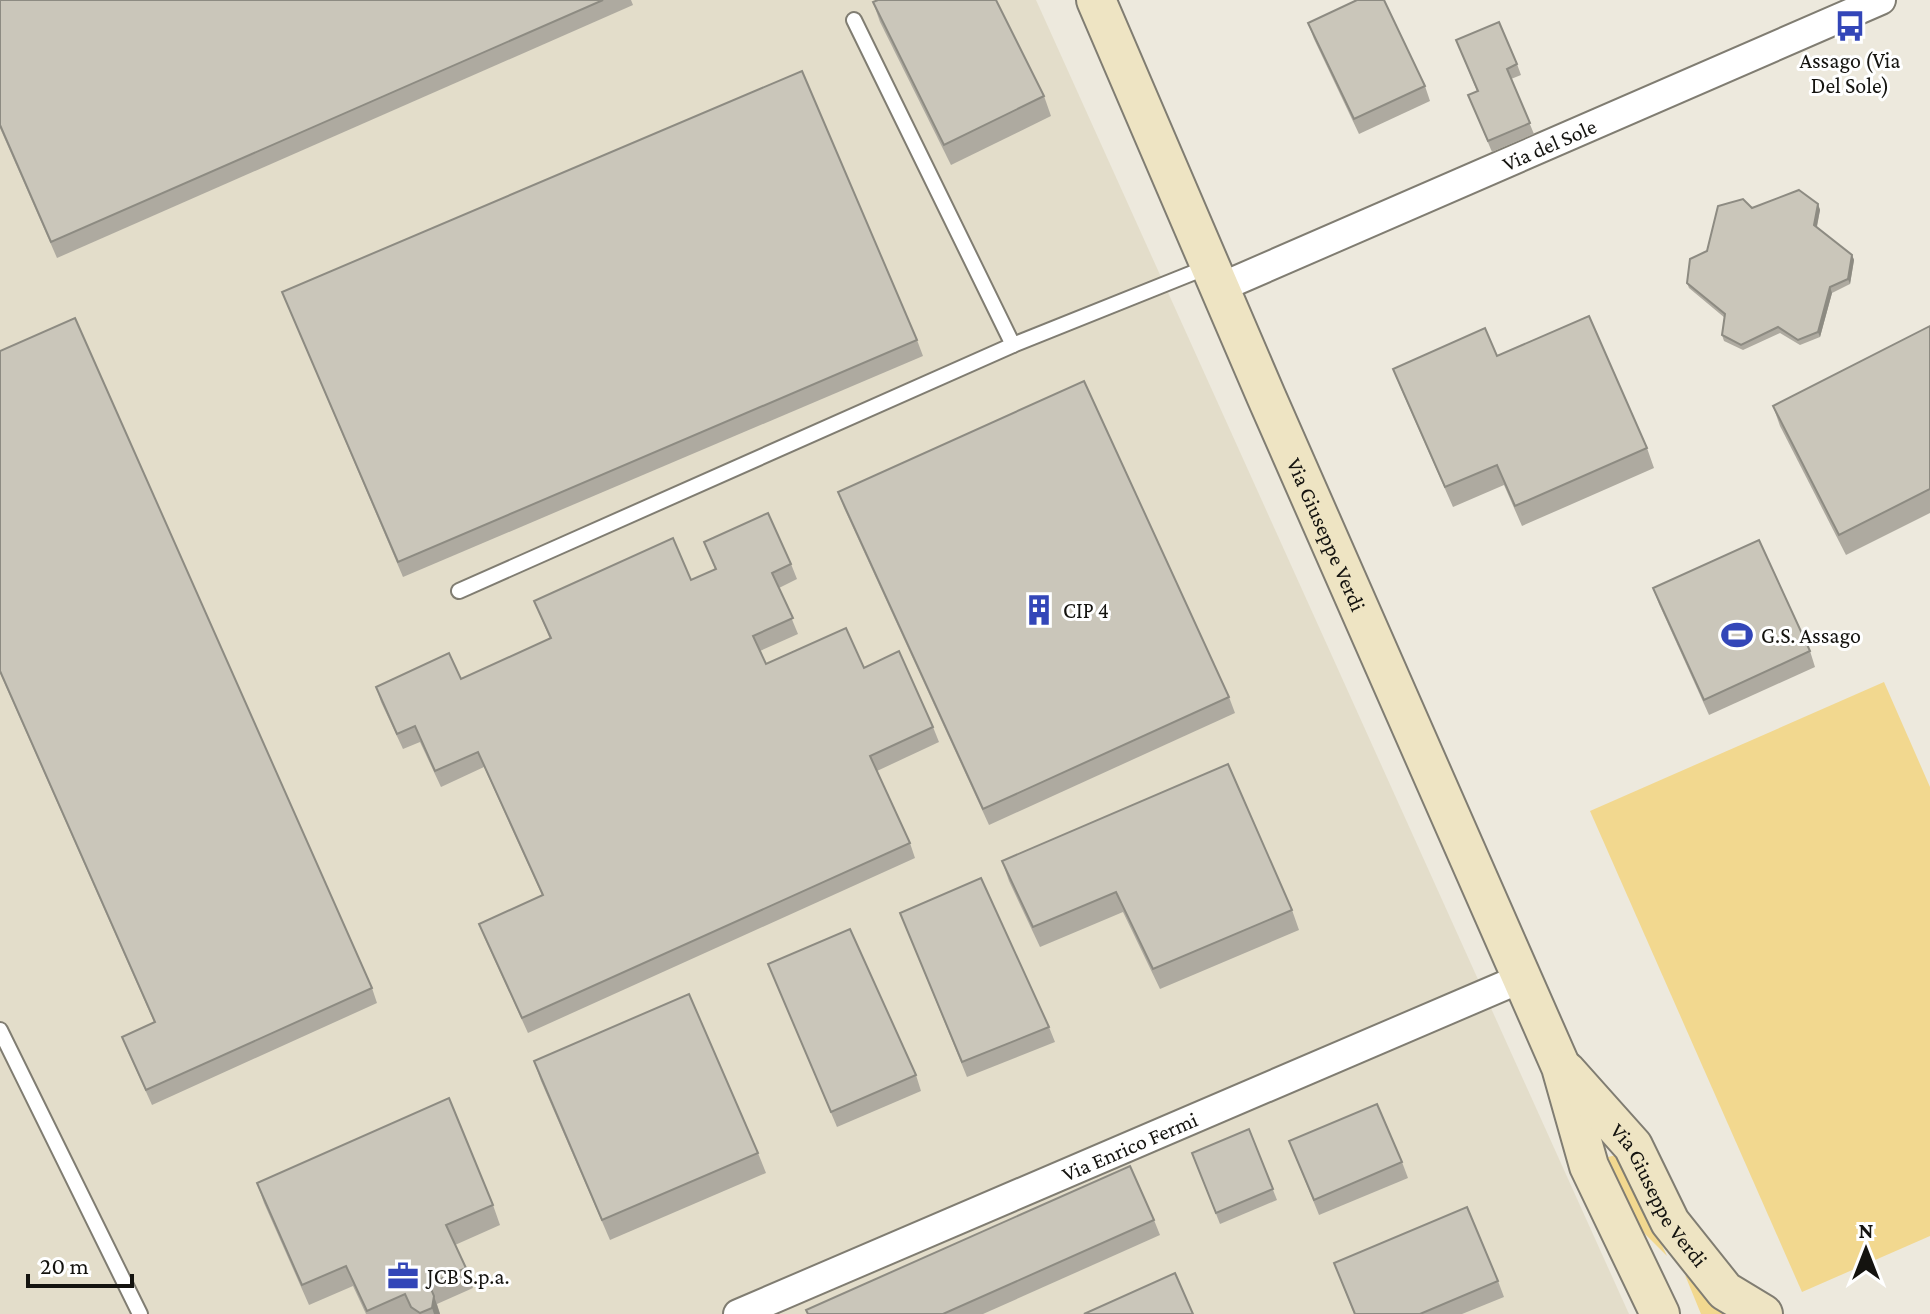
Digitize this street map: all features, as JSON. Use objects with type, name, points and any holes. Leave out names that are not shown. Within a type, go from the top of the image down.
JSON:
[{"type":"main road","name":"Via Giuseppe Verdi","points":[[1096,0],[1214,277],[1561,1067],[1589,1166],[1660,1314]]},
{"type":"main road","name":"Via Giuseppe Verdi","points":[[1561,1067],[1633,1146],[1670,1222],[1725,1291],[1763,1314]]},
{"type":"street","name":"Via del Sole","points":[[1214,277],[1881,0]]},
{"type":"street","name":"Via Enrico Fermi","points":[[738,1314],[1522,978]]},
{"type":"lane","points":[[854,20],[1013,345]]},
{"type":"lane","points":[[459,591],[1013,345],[1214,277]]},
{"type":"lane","points":[[0,1030],[140,1314]]},
{"type":"shaded area","points":[[0,0],[1036,0],[1629,1314],[0,1314]]},
{"type":"shaded area","points":[[1884,682],[1930,787],[1930,1236],[1802,1292],[1590,811]]},
{"type":"shaded area","points":[[1621,1156],[1667,1256],[1630,1219],[1608,1163],[1608,1157]]},
{"type":"shaded area","points":[[1685,1275],[1713,1302],[1729,1314],[1701,1314]]},
{"type":"building","points":[[0,0],[603,0],[51,242],[0,125]]},
{"type":"building","points":[[996,0],[1044,96],[944,145],[873,2]]},
{"type":"building","points":[[1357,0],[1384,0],[1425,86],[1354,119],[1308,23]]},
{"type":"building","points":[[1499,22],[1517,64],[1507,69],[1530,123],[1488,141],[1468,95],[1478,91],[1456,40]]},
{"type":"building","points":[[802,71],[917,340],[398,562],[282,292]]},
{"type":"building","points":[[1799,190],[1818,204],[1814,225],[1852,255],[1848,279],[1830,287],[1818,332],[1798,340],[1778,327],[1741,345],[1722,335],[1725,314],[1687,283],[1690,259],[1707,251],[1718,206],[1743,199],[1752,208]]},
{"type":"building","points":[[1589,316],[1647,448],[1515,506],[1497,465],[1445,487],[1393,369],[1485,328],[1497,356]]},
{"type":"building","points":[[75,318],[372,988],[146,1090],[122,1037],[155,1022],[0,671],[0,351]]},
{"type":"building","points":[[1930,326],[1930,489],[1839,535],[1773,406]]},
{"type":"building","name":"CIP 4","points":[[1084,381],[1229,697],[983,809],[838,492]]},
{"type":"building","points":[[768,513],[791,564],[772,573],[793,618],[753,636],[766,664],[846,628],[864,668],[899,651],[933,727],[870,756],[910,843],[522,1018],[479,924],[543,895],[478,752],[435,771],[415,726],[397,734],[376,687],[449,653],[461,679],[551,638],[534,601],[673,538],[691,580],[716,569],[704,542]]},
{"type":"building","name":"G.S. Assago","points":[[1759,540],[1810,651],[1704,700],[1653,588]]},
{"type":"building","points":[[1228,764],[1292,910],[1153,969],[1116,892],[1033,927],[1002,861]]},
{"type":"building","points":[[981,878],[1049,1027],[962,1062],[900,913]]},
{"type":"building","points":[[850,929],[916,1075],[831,1112],[768,964]]},
{"type":"building","points":[[689,994],[758,1153],[602,1220],[534,1061]]},
{"type":"building","points":[[449,1098],[493,1205],[446,1225],[466,1268],[429,1284],[434,1296],[432,1308],[420,1313],[411,1307],[405,1294],[367,1311],[346,1266],[302,1285],[257,1183]]},
{"type":"building","points":[[1377,1104],[1402,1162],[1314,1200],[1289,1141]]},
{"type":"building","points":[[1249,1129],[1273,1189],[1216,1213],[1192,1153]]},
{"type":"building","points":[[1130,1166],[1154,1220],[943,1314],[808,1314],[806,1310]]},
{"type":"building","points":[[1467,1207],[1498,1281],[1420,1314],[1355,1314],[1334,1263]]},
{"type":"building","points":[[1175,1273],[1193,1314],[1084,1314]]},
{"type":"place","name":"Assago (Via Del Sole)","points":[[1850,26]]},
{"type":"place","name":"CIP 4","points":[[1039,610]]},
{"type":"place","name":"G.S. Assago","points":[[1737,635]]},
{"type":"place","name":"JCB S.p.a.","points":[[403,1276]]}]
